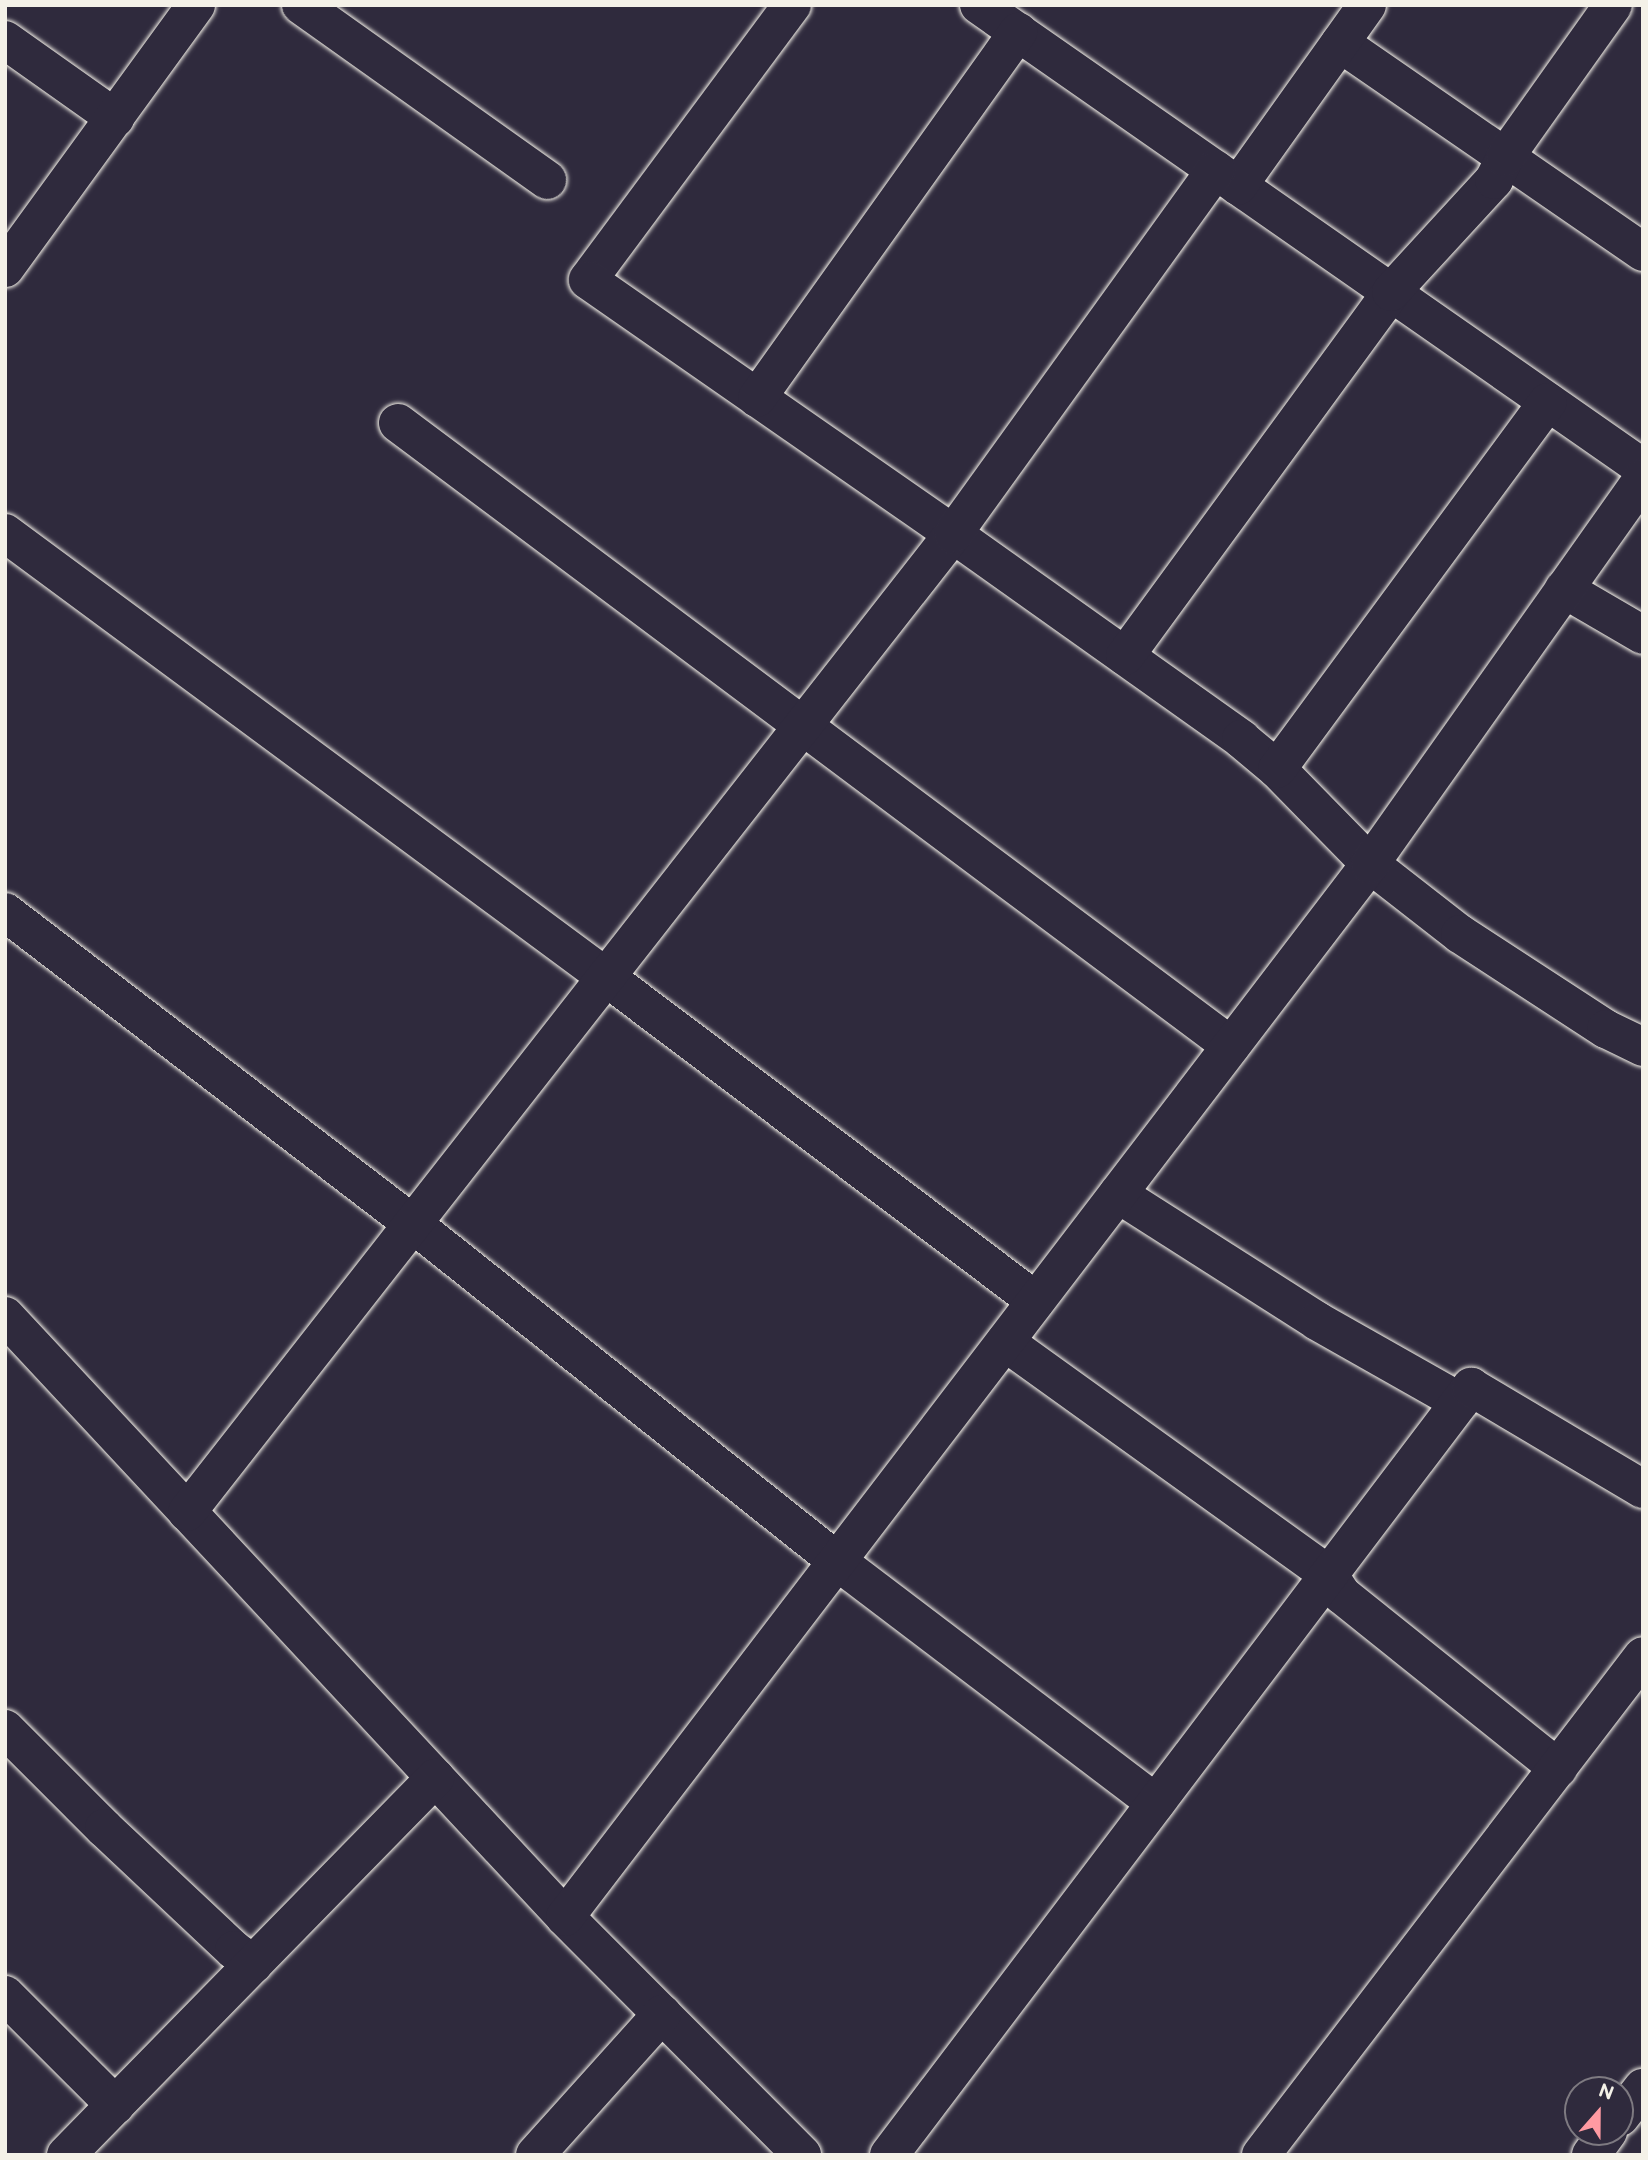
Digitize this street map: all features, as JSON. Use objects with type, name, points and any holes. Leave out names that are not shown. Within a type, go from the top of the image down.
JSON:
[{"type":"street","points":[[5,268],[196,5]]},
{"type":"street","points":[[301,5],[547,180]]},
{"type":"street","points":[[792,5],[588,280],[1125,656],[1277,769],[1370,864],[1460,934],[1606,1029],[1643,1047]]},
{"type":"street","points":[[187,1511],[953,534],[1227,178],[1340,43],[1367,5]]},
{"type":"street","points":[[1125,656],[1391,292],[1494,180],[1505,157],[1613,5]]},
{"type":"street","points":[[981,6],[1643,468]]},
{"type":"street","points":[[757,398],[1018,32]]},
{"type":"street","points":[[5,40],[115,118]]},
{"type":"street","points":[[1340,43],[1643,252]]},
{"type":"street","points":[[1277,769],[1548,402]]},
{"type":"street","points":[[398,423],[1231,1046]]},
{"type":"street","points":[[565,1917],[1370,864],[1643,478]]},
{"type":"street","points":[[5,533],[606,977],[1036,1301]]},
{"type":"street","points":[[1564,589],[1643,635]]},
{"type":"street","points":[[5,912],[413,1224],[837,1561],[1156,1803]]},
{"type":"street","points":[[1118,1194],[1317,1321],[1460,1402]]},
{"type":"street","points":[[5,1316],[565,1917],[802,2155]]},
{"type":"street","points":[[1005,1342],[1329,1575],[1342,1595],[1558,1768]]},
{"type":"street","points":[[889,2155],[1471,1387],[1643,1489]]},
{"type":"street","points":[[1261,2155],[1643,1656]]},
{"type":"street","points":[[5,1729],[104,1828],[234,1950],[253,1964]]},
{"type":"street","points":[[66,2155],[435,1777]]},
{"type":"street","points":[[5,1995],[115,2105]]},
{"type":"street","points":[[535,2155],[662,2014]]}]
